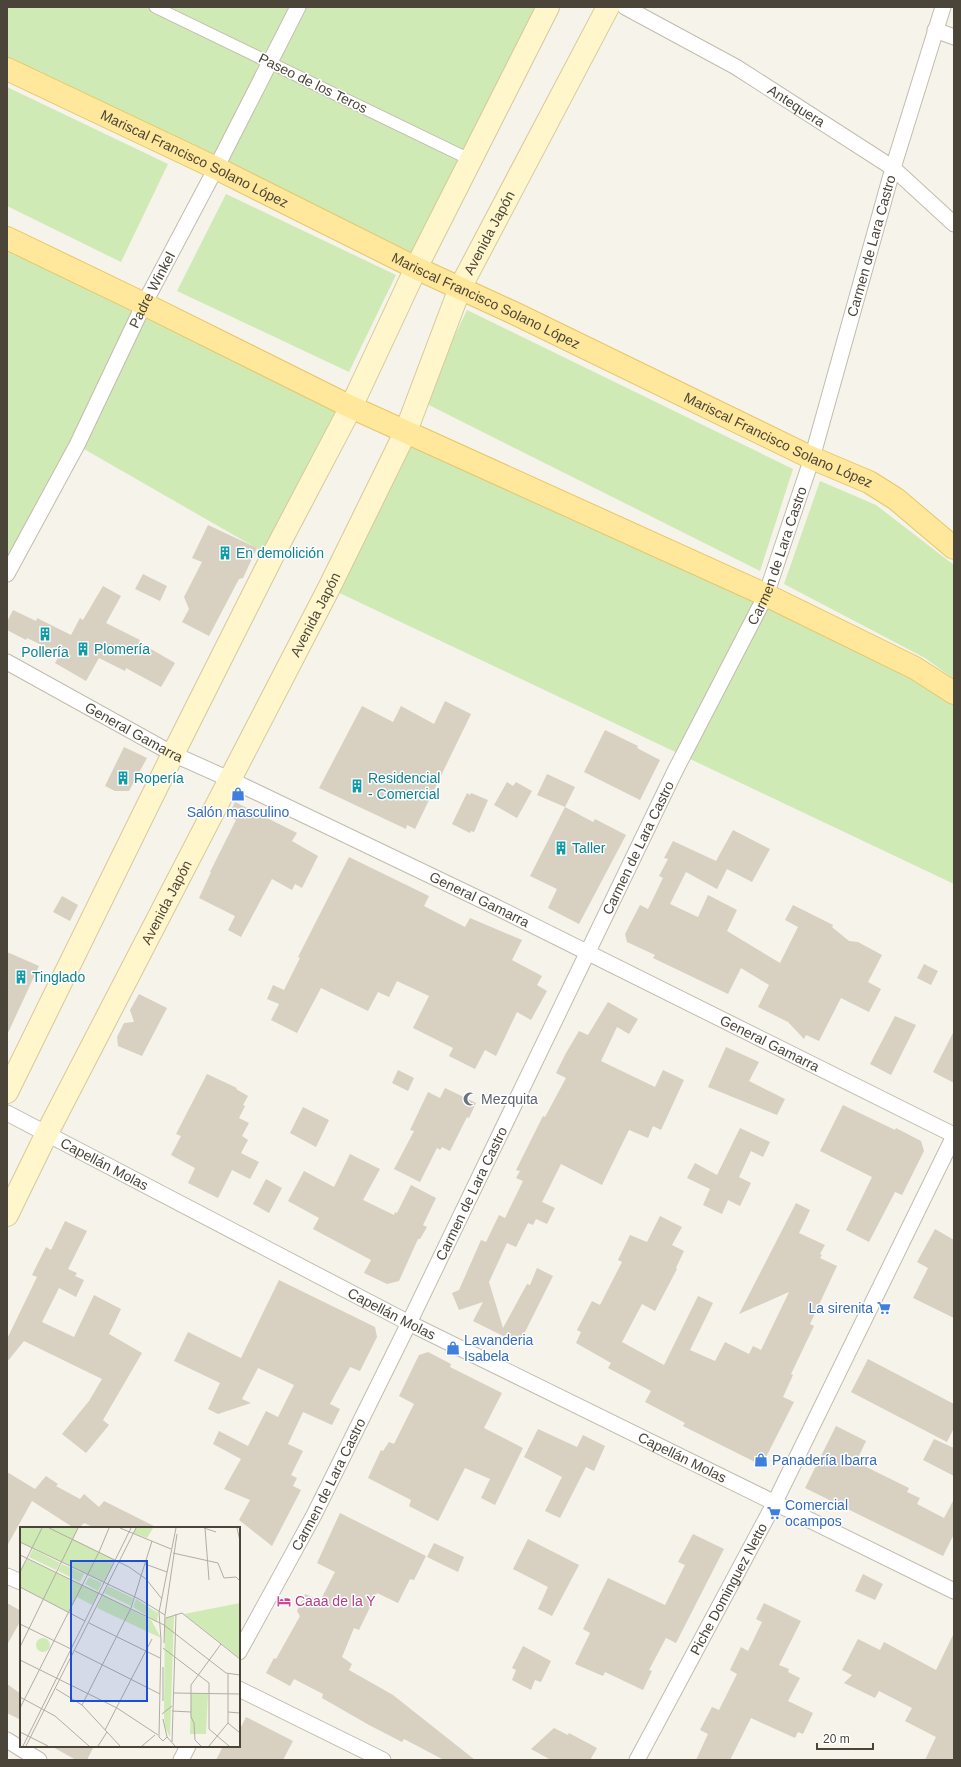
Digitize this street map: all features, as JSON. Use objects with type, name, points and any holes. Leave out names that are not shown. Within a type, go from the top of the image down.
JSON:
[{"type":"main road","points":[[7,1092],[173,754],[269,564],[351,407],[416,268],[548,7]]},
{"type":"main road","name":"Avenida Japón","points":[[7,1215],[47,1133],[329,588],[406,431],[460,288],[608,7]]},
{"type":"main road","name":"Mariscal Francisco Solano López","points":[[7,69],[216,168],[416,268],[812,458],[869,482],[896,499],[954,548]]},
{"type":"main road","points":[[7,238],[351,407],[766,595],[915,668],[954,693]]},
{"type":"street","name":"Paseo de los Teros","points":[[154,7],[471,160]]},
{"type":"street","name":"Padre Winkel","points":[[7,574],[77,445],[144,304],[216,168],[298,7]]},
{"type":"street","name":"Antequera","points":[[625,7],[736,67],[893,168],[954,224]]},
{"type":"street","name":"Carmen de Lara Castro","points":[[240,1650],[314,1515],[409,1323],[676,771],[766,595],[812,458],[893,168],[943,7]]},
{"type":"street","points":[[935,30],[954,37]]},
{"type":"street","name":"General Gamarra","points":[[7,662],[173,754],[231,780],[494,906],[954,1136]]},
{"type":"street","name":"Capellán Molas","points":[[7,1113],[409,1323],[774,1504],[954,1591]]},
{"type":"street","name":"Piche Dominguez Netto","points":[[637,1760],[774,1504],[954,1136]]},
{"type":"street","points":[[7,1576],[20,1582]]},
{"type":"street","points":[[240,1689],[383,1760]]},
{"type":"street","points":[[7,1740],[39,1760]]},
{"type":"street","points":[[181,1760],[188,1747]]},
{"type":"green space","points":[[7,7],[548,7],[416,268],[7,69]]},
{"type":"green space","points":[[7,87],[168,164],[121,262],[7,206]]},
{"type":"green space","points":[[226,194],[396,275],[349,372],[177,291]]},
{"type":"green space","points":[[7,238],[351,407],[272,557],[77,445],[7,574]]},
{"type":"green space","points":[[467,310],[793,469],[760,571],[423,402]]},
{"type":"green space","points":[[406,431],[954,695],[954,884],[329,588]]},
{"type":"green space","points":[[820,481],[876,505],[954,565],[954,679],[925,658],[784,584]]},
{"type":"building","points":[[208,525],[257,548],[243,578],[239,579],[209,636],[182,622],[189,609],[184,597],[202,562],[192,558]]},
{"type":"building","points":[[143,574],[167,586],[160,601],[135,589]]},
{"type":"building","points":[[103,586],[121,596],[106,623],[140,640],[139,642],[175,663],[161,687],[126,668],[125,671],[99,658],[86,681],[55,663],[60,654],[27,638],[26,640],[7,630],[7,622],[13,610],[36,621],[37,618],[71,635],[80,618],[83,620]]},
{"type":"building","points":[[445,701],[471,714],[415,829],[407,825],[406,829],[319,788],[362,706],[393,722],[401,706],[434,724]]},
{"type":"building","points":[[605,730],[638,746],[637,748],[660,760],[640,800],[584,772]]},
{"type":"building","name":"Ropería","points":[[124,747],[147,758],[129,791],[115,791],[105,786]]},
{"type":"building","points":[[547,774],[575,787],[565,807],[537,795]]},
{"type":"building","points":[[507,782],[513,786],[516,782],[532,791],[517,818],[494,805]]},
{"type":"building","points":[[467,793],[470,795],[471,793],[488,800],[474,832],[471,831],[470,833],[452,824]]},
{"type":"building","points":[[235,802],[297,833],[292,841],[318,856],[302,888],[295,884],[292,890],[272,879],[241,937],[228,930],[235,916],[199,898],[210,872],[236,820],[228,816]]},
{"type":"building","points":[[565,807],[593,822],[595,819],[626,835],[579,924],[548,908],[557,889],[530,876]]},
{"type":"building","points":[[733,830],[770,849],[752,882],[727,869],[717,889],[686,872],[670,904],[698,917],[708,895],[737,910],[727,931],[780,963],[798,927],[785,920],[793,905],[833,925],[832,927],[849,941],[858,942],[882,955],[868,982],[881,989],[869,1012],[841,998],[819,1041],[806,1035],[804,1039],[788,1022],[758,1007],[769,985],[741,968],[728,994],[653,958],[655,955],[627,942],[625,934],[640,905],[648,909],[663,878],[659,876],[668,859],[664,858],[673,841],[716,861]]},
{"type":"building","points":[[349,857],[429,896],[424,906],[465,927],[470,918],[522,940],[512,960],[542,976],[537,985],[547,991],[531,1020],[517,1012],[496,1056],[485,1050],[475,1069],[449,1056],[453,1048],[413,1028],[429,996],[397,981],[389,997],[378,992],[368,1011],[321,988],[297,1033],[271,1020],[279,1004],[267,999],[273,985],[284,990],[300,958],[298,957]]},
{"type":"building","points":[[62,896],[78,905],[70,921],[53,912]]},
{"type":"building","name":"Tinglado","points":[[7,952],[39,966],[7,1035]]},
{"type":"building","points":[[924,964],[938,971],[931,985],[917,978]]},
{"type":"building","points":[[139,994],[167,1008],[142,1056],[118,1046],[117,1037],[124,1023],[134,1022],[130,1010]]},
{"type":"building","points":[[608,1002],[638,1019],[629,1034],[617,1027],[601,1061],[655,1087],[663,1070],[684,1080],[661,1130],[653,1126],[648,1138],[629,1130],[602,1185],[561,1164],[542,1202],[555,1208],[547,1224],[536,1219],[533,1225],[528,1223],[516,1247],[507,1243],[489,1282],[503,1328],[527,1284],[530,1285],[537,1268],[553,1276],[519,1344],[473,1321],[483,1302],[459,1310],[452,1293],[459,1290],[481,1240],[486,1242],[499,1215],[505,1218],[523,1181],[516,1178],[520,1171],[516,1170],[543,1116],[545,1117],[566,1078],[556,1073],[566,1053],[579,1031],[588,1035]]},
{"type":"building","points":[[895,1016],[916,1025],[891,1075],[870,1064]]},
{"type":"building","points":[[954,1031],[954,1083],[933,1072]]},
{"type":"building","points":[[726,1047],[759,1062],[749,1081],[785,1099],[777,1115],[708,1087]]},
{"type":"building","points":[[398,1070],[414,1078],[408,1091],[392,1083]]},
{"type":"building","points":[[207,1074],[237,1088],[236,1089],[248,1096],[243,1105],[245,1106],[239,1118],[249,1123],[242,1136],[248,1140],[241,1153],[259,1162],[250,1179],[232,1170],[218,1198],[188,1183],[195,1168],[171,1155],[181,1136],[176,1134]]},
{"type":"building","points":[[445,1088],[476,1103],[469,1118],[467,1117],[450,1151],[442,1147],[440,1150],[437,1148],[420,1182],[394,1169],[414,1131],[410,1130],[428,1092],[440,1098]]},
{"type":"building","points":[[843,1105],[895,1130],[896,1128],[921,1141],[924,1151],[902,1195],[895,1192],[869,1242],[846,1230],[872,1177],[820,1151]]},
{"type":"building","points":[[303,1107],[329,1120],[316,1147],[290,1133]]},
{"type":"building","points":[[740,1128],[770,1142],[763,1157],[751,1151],[739,1177],[751,1183],[740,1206],[728,1200],[722,1214],[703,1205],[710,1189],[687,1178],[695,1163],[717,1175]]},
{"type":"building","points":[[350,1154],[380,1169],[363,1200],[394,1215],[395,1212],[397,1213],[411,1185],[436,1198],[423,1225],[427,1227],[420,1239],[418,1239],[399,1281],[387,1284],[364,1273],[371,1260],[313,1229],[319,1218],[288,1201],[304,1171],[334,1187]]},
{"type":"building","points":[[266,1179],[282,1188],[269,1213],[253,1204]]},
{"type":"building","points":[[796,1203],[810,1210],[799,1233],[825,1245],[820,1254],[822,1255],[820,1258],[837,1266],[810,1324],[814,1326],[791,1374],[793,1375],[783,1397],[794,1402],[765,1459],[757,1463],[683,1426],[685,1423],[645,1402],[651,1391],[608,1368],[611,1363],[576,1343],[581,1332],[577,1330],[592,1301],[600,1305],[622,1262],[618,1260],[630,1235],[647,1242],[660,1216],[682,1227],[672,1245],[684,1251],[676,1268],[677,1269],[655,1311],[642,1304],[622,1342],[664,1365],[698,1296],[713,1303],[690,1350],[715,1361],[725,1342],[749,1354],[753,1346],[761,1350],[789,1292],[739,1314]]},
{"type":"building","points":[[65,1221],[87,1231],[68,1269],[77,1273],[75,1276],[84,1280],[76,1297],[59,1288],[42,1322],[74,1337],[94,1295],[121,1309],[109,1334],[142,1353],[103,1420],[109,1425],[86,1453],[62,1434],[89,1401],[102,1379],[24,1341],[7,1362],[7,1339],[37,1277],[32,1275],[46,1247],[51,1250]]},
{"type":"building","points":[[935,1229],[954,1240],[954,1318],[913,1298],[928,1268],[917,1262]]},
{"type":"building","points":[[279,1280],[375,1327],[377,1337],[360,1371],[350,1367],[330,1404],[340,1409],[332,1425],[303,1412],[288,1444],[303,1451],[291,1475],[297,1478],[293,1486],[301,1490],[272,1546],[239,1520],[250,1500],[224,1489],[241,1459],[213,1444],[219,1431],[248,1446],[266,1411],[278,1417],[294,1385],[258,1368],[242,1399],[251,1403],[218,1414],[208,1409],[220,1383],[174,1361],[188,1332],[241,1358]]},
{"type":"building","points":[[428,1352],[451,1364],[450,1367],[502,1393],[484,1428],[523,1448],[495,1505],[481,1498],[490,1479],[465,1468],[438,1521],[409,1506],[411,1500],[368,1478],[381,1450],[383,1451],[389,1442],[394,1444],[414,1404],[399,1396],[419,1355]]},
{"type":"building","points":[[868,1359],[954,1404],[954,1428],[947,1442],[851,1392]]},
{"type":"building","points":[[836,1426],[866,1441],[856,1462],[909,1488],[907,1492],[920,1498],[917,1504],[944,1518],[954,1499],[954,1534],[943,1556],[805,1488]]},
{"type":"building","points":[[538,1429],[577,1447],[583,1435],[605,1446],[594,1471],[586,1467],[560,1518],[545,1511],[562,1477],[524,1457]]},
{"type":"building","points":[[934,1439],[954,1448],[954,1476],[923,1460]]},
{"type":"building","points":[[7,1472],[35,1489],[46,1476],[58,1484],[56,1486],[80,1499],[84,1494],[99,1507],[104,1501],[156,1527],[93,1527],[84,1523],[80,1527],[72,1527],[32,1501],[7,1546]]},
{"type":"building","points":[[340,1513],[426,1556],[414,1580],[410,1579],[398,1603],[377,1593],[359,1630],[354,1628],[342,1657],[352,1664],[349,1670],[393,1695],[475,1760],[444,1760],[404,1739],[402,1742],[369,1725],[322,1698],[323,1694],[294,1679],[290,1686],[266,1673],[274,1658],[276,1659],[300,1616],[297,1611],[305,1594],[320,1601],[335,1572],[317,1563]]},
{"type":"building","points":[[693,1534],[724,1549],[676,1643],[666,1638],[649,1670],[652,1671],[643,1690],[605,1672],[603,1676],[575,1664],[590,1633],[583,1629],[608,1578],[665,1605],[685,1565],[678,1562]]},
{"type":"building","points":[[528,1539],[579,1565],[552,1616],[538,1609],[548,1587],[513,1569]]},
{"type":"building","points":[[434,1543],[464,1557],[458,1572],[427,1557]]},
{"type":"building","points":[[863,1574],[883,1584],[875,1600],[855,1591]]},
{"type":"building","points":[[7,1603],[20,1610],[20,1622],[7,1645]]},
{"type":"building","points":[[764,1603],[801,1621],[779,1665],[789,1669],[788,1672],[800,1678],[788,1701],[813,1713],[803,1734],[798,1732],[795,1738],[751,1718],[730,1760],[696,1760],[708,1734],[700,1730],[712,1707],[719,1710],[737,1674],[730,1670],[741,1647],[748,1651],[762,1622],[756,1619]]},
{"type":"building","points":[[954,1633],[954,1760],[925,1760],[936,1737],[905,1721],[912,1708],[879,1691],[875,1698],[844,1683],[852,1675],[842,1670],[858,1639],[880,1650],[884,1642],[936,1670]]},
{"type":"building","points":[[523,1646],[551,1661],[541,1682],[535,1680],[531,1690],[512,1680],[516,1670],[512,1668]]},
{"type":"building","points":[[7,1684],[20,1693],[20,1720],[7,1713]]},
{"type":"building","points":[[246,1717],[293,1741],[283,1760],[216,1760],[222,1747],[240,1747],[240,1729]]},
{"type":"building","points":[[554,1728],[568,1735],[569,1733],[597,1748],[590,1760],[551,1760],[531,1749]]},
{"type":"building","points":[[53,1747],[94,1747],[87,1760],[76,1760]]},
{"type":"place","name":"En demolición","points":[[225,553]]},
{"type":"place","name":"Pollería","points":[[45,634]]},
{"type":"place","name":"Plomería","points":[[83,649]]},
{"type":"place","name":"Ropería","points":[[123,778]]},
{"type":"place","name":"Residencial - Comercial","points":[[357,786]]},
{"type":"place","name":"Salón masculino","points":[[238,794]]},
{"type":"place","name":"Taller","points":[[561,848]]},
{"type":"place","name":"Tinglado","points":[[21,977]]},
{"type":"place","name":"Mezquita","points":[[470,1099]]},
{"type":"place","name":"La sirenita","points":[[884,1308]]},
{"type":"place","name":"Lavanderia Isabela","points":[[453,1348]]},
{"type":"place","name":"Panadería Ibarra","points":[[761,1460]]},
{"type":"place","name":"Comercial ocampos","points":[[774,1513]]},
{"type":"place","name":"Caaa de la Y","points":[[284,1601]]}]
